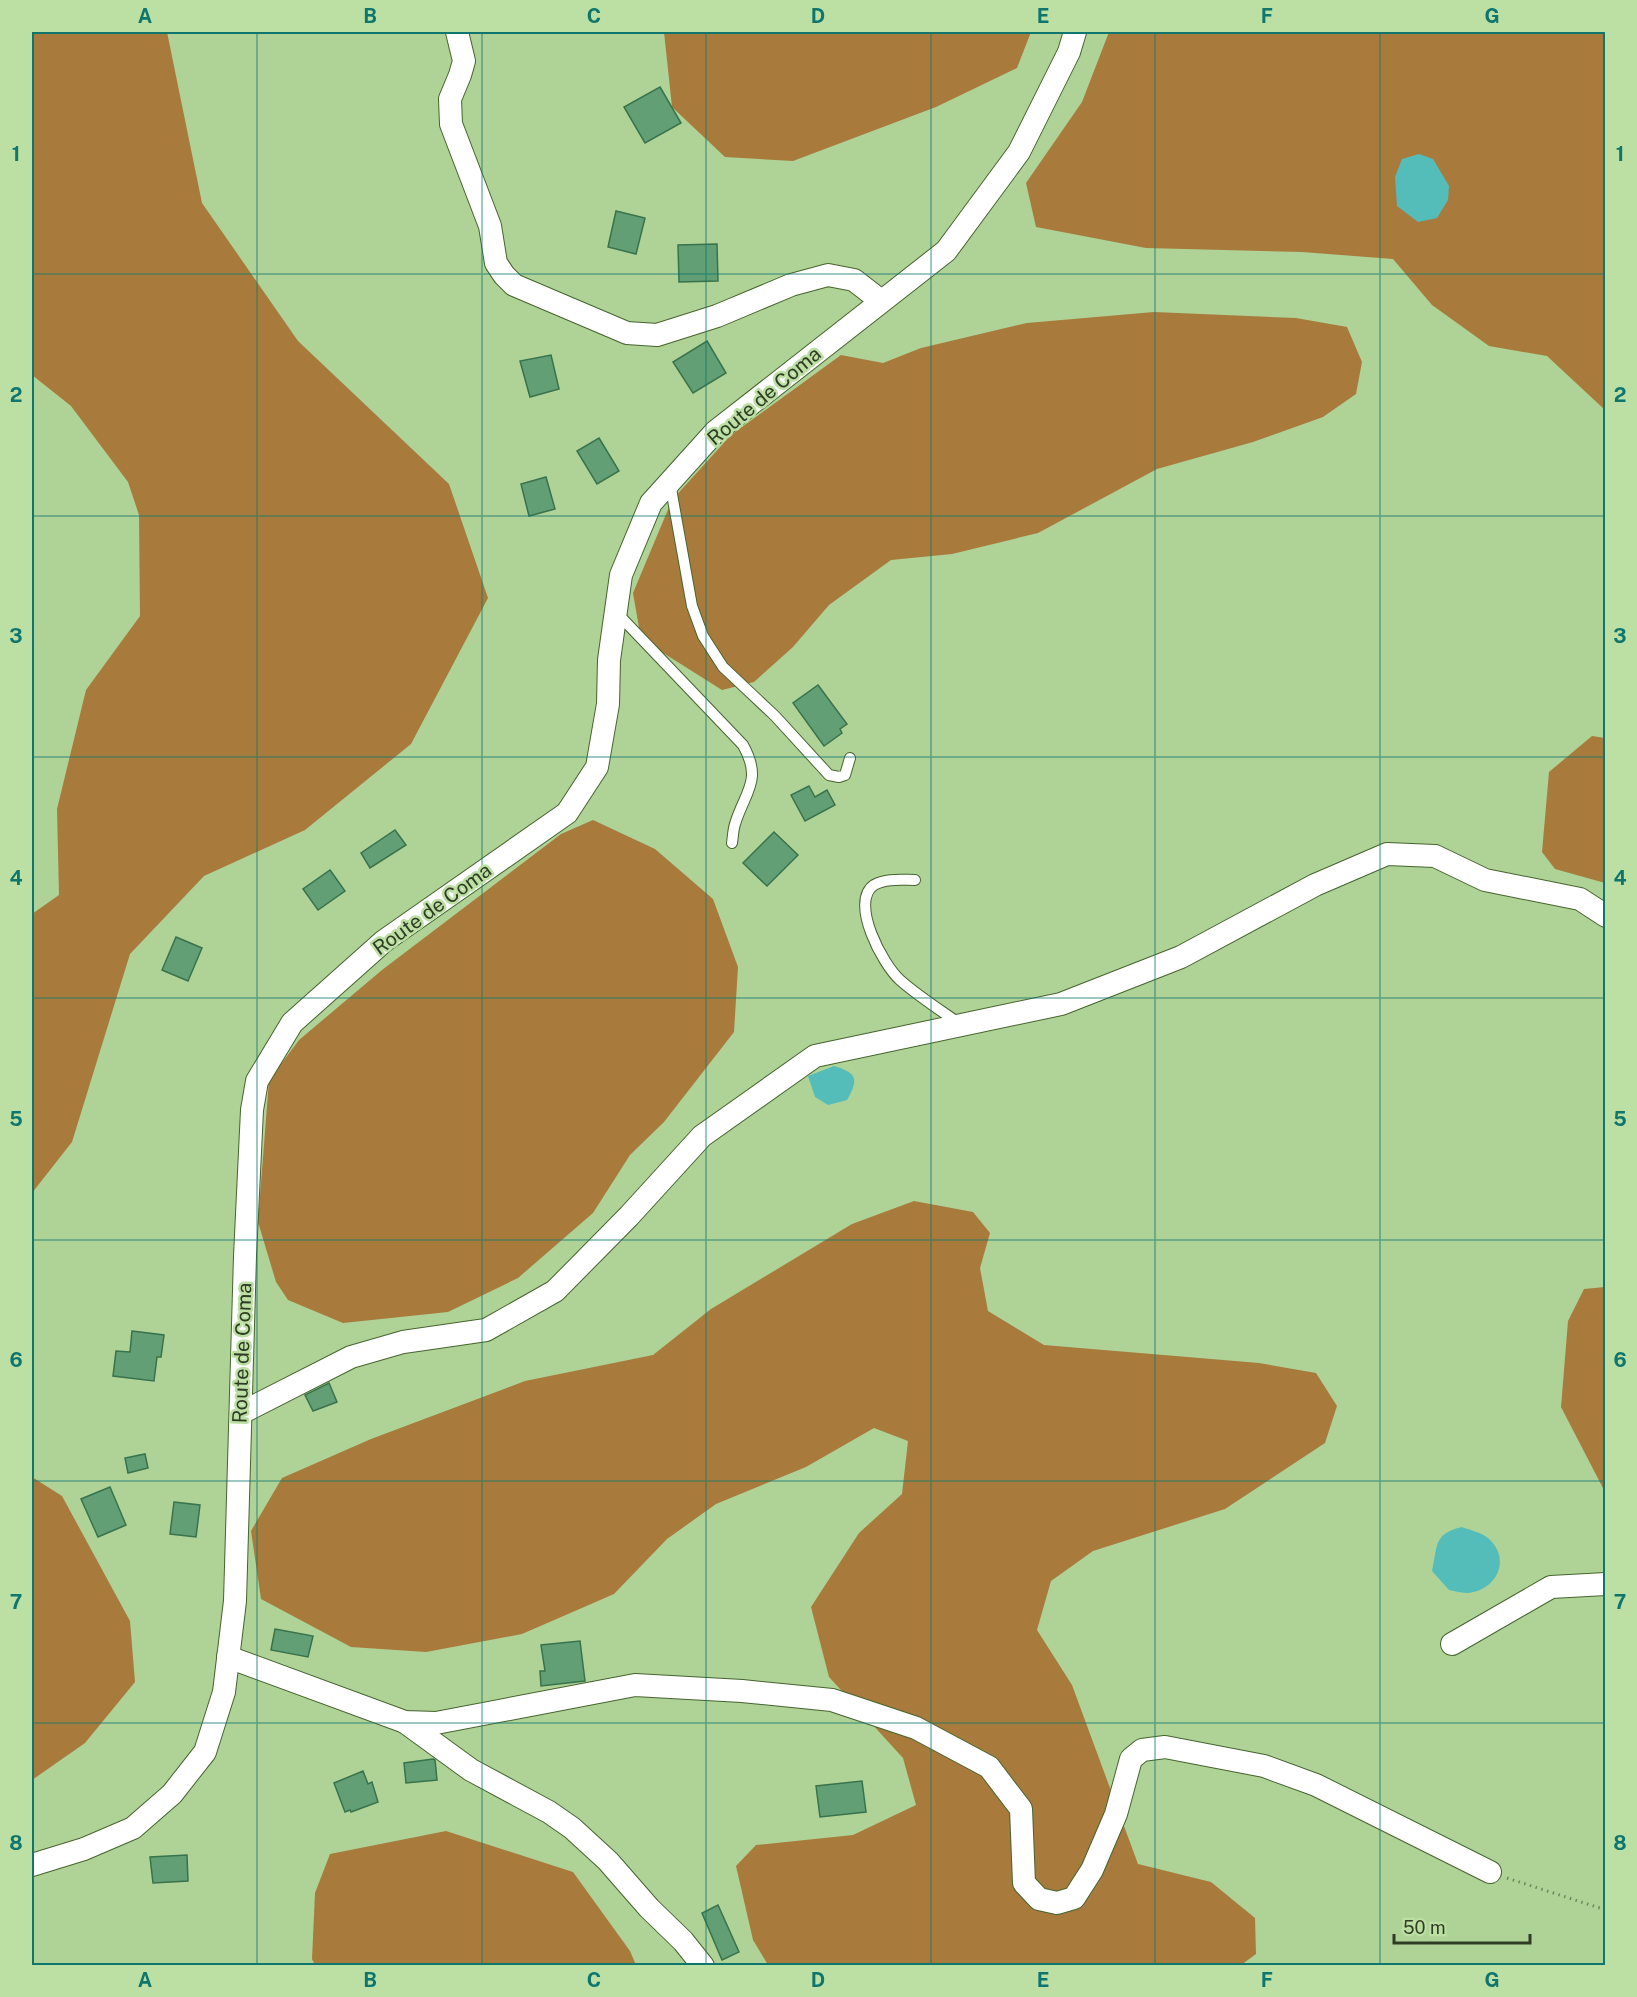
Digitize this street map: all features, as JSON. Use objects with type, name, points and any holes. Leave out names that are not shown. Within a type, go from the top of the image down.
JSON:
[{"type":"street","points":[[457,32],[464,61],[450,99],[451,124],[490,226],[496,263],[514,285],[627,333],[657,335],[717,316],[791,285],[828,275],[854,280],[881,301]]},
{"type":"street","name":"Route de Coma","points":[[32,1864],[84,1849],[133,1828],[172,1794],[205,1752],[225,1692],[235,1601],[251,1121],[257,1081],[292,1023],[384,941],[567,813],[597,766],[608,704],[609,660],[621,575],[651,503],[716,432],[946,251],[1019,152],[1069,52],[1075,32]]},
{"type":"street","points":[[241,1413],[351,1357],[403,1342],[486,1330],[555,1292],[702,1136],[815,1056],[1061,1004],[1181,957],[1315,885],[1387,854],[1435,856],[1485,880],[1580,899],[1605,916]]},
{"type":"street","points":[[1452,1644],[1551,1587],[1605,1584]]},
{"type":"street","points":[[228,1658],[405,1722],[471,1770],[549,1812],[572,1828],[608,1861],[703,1965]]},
{"type":"street","points":[[405,1722],[436,1723],[635,1685],[742,1691],[832,1700],[916,1728],[989,1767],[1021,1809],[1024,1883],[1039,1899],[1057,1903],[1074,1898],[1092,1870],[1116,1815],[1131,1760],[1142,1750],[1166,1747],[1264,1766],[1316,1785],[1490,1872]]},
{"type":"lane","points":[[670,483],[692,606],[703,636],[712,651],[723,666],[775,716],[829,775],[839,777],[845,775],[850,758]]},
{"type":"lane","points":[[615,612],[743,745],[751,759],[753,777],[748,796],[735,824],[732,843]]},
{"type":"lane","points":[[915,880],[886,880],[873,886],[865,899],[868,921],[878,950],[898,979],[960,1025]]},
{"type":"path","points":[[1490,1872],[1605,1910]]},
{"type":"shaded area","points":[[32,32],[167,32],[202,203],[298,341],[449,484],[488,598],[411,744],[305,830],[204,876],[130,954],[72,1142],[32,1193],[32,914],[59,895],[57,809],[86,690],[140,616],[139,515],[128,482],[71,406],[32,375]]},
{"type":"shaded area","points":[[664,32],[1031,32],[1017,68],[936,107],[793,161],[725,157],[672,107]]},
{"type":"shaded area","points":[[1109,32],[1605,32],[1605,410],[1547,356],[1489,346],[1432,305],[1393,259],[1302,252],[1146,248],[1036,227],[1026,183],[1082,102]]},
{"type":"shaded area","points":[[1154,312],[1296,318],[1347,327],[1362,362],[1356,394],[1323,417],[1253,442],[1157,469],[1038,533],[952,554],[891,560],[829,605],[793,647],[754,682],[722,690],[641,639],[633,593],[672,500],[731,435],[841,355],[883,363],[921,348],[1027,323]]},
{"type":"shaded area","points":[[1592,736],[1605,738],[1605,883],[1555,869],[1542,852],[1549,772]]},
{"type":"shaded area","points":[[593,820],[655,849],[713,899],[738,967],[734,1032],[664,1122],[630,1155],[593,1213],[518,1278],[448,1312],[343,1323],[288,1300],[276,1282],[258,1222],[269,1080],[299,1040],[382,970],[561,834]]},
{"type":"shaded area","points":[[914,1201],[973,1212],[990,1233],[980,1268],[988,1311],[1044,1345],[1259,1363],[1316,1373],[1337,1406],[1325,1443],[1225,1509],[1093,1551],[1051,1581],[1037,1630],[1072,1685],[1138,1864],[1211,1882],[1255,1918],[1256,1954],[1241,1965],[768,1965],[753,1940],[736,1866],[756,1845],[853,1835],[916,1805],[903,1758],[829,1677],[811,1607],[859,1533],[902,1494],[908,1441],[874,1428],[806,1467],[716,1504],[667,1539],[614,1594],[522,1634],[426,1652],[351,1647],[261,1599],[251,1531],[282,1478],[371,1439],[525,1381],[653,1355],[711,1309],[852,1224]]},
{"type":"shaded area","points":[[1606,1287],[1605,1492],[1561,1407],[1568,1321],[1584,1289]]},
{"type":"shaded area","points":[[32,1477],[62,1496],[130,1621],[135,1682],[85,1743],[32,1780]]},
{"type":"shaded area","points":[[446,1831],[573,1872],[630,1951],[636,1965],[315,1965],[312,1959],[315,1893],[330,1854]]},
{"type":"water","points":[[1419,154],[1433,159],[1449,186],[1448,200],[1437,218],[1418,222],[1397,206],[1395,177],[1402,159]]},
{"type":"water","points":[[834,1066],[851,1074],[854,1082],[847,1100],[828,1105],[815,1097],[808,1076]]},
{"type":"water","points":[[1462,1527],[1488,1538],[1495,1546],[1500,1564],[1498,1572],[1487,1586],[1468,1593],[1449,1590],[1432,1571],[1436,1547],[1441,1537]]},
{"type":"building","points":[[660,87],[681,123],[645,143],[624,107]]},
{"type":"building","points":[[616,211],[645,218],[636,254],[608,247]]},
{"type":"building","points":[[717,244],[718,281],[679,282],[678,245]]},
{"type":"building","points":[[707,341],[726,373],[693,393],[673,362]]},
{"type":"building","points":[[551,355],[559,389],[530,397],[520,361]]},
{"type":"building","points":[[599,438],[619,471],[597,484],[577,451]]},
{"type":"building","points":[[546,477],[555,509],[529,516],[521,484]]},
{"type":"building","points":[[818,685],[847,724],[840,729],[842,733],[824,746],[793,703]]},
{"type":"building","points":[[809,786],[815,797],[827,790],[835,805],[805,821],[791,795]]},
{"type":"building","points":[[395,830],[406,845],[370,868],[361,853]]},
{"type":"building","points":[[774,832],[798,855],[767,886],[743,863]]},
{"type":"building","points":[[330,870],[345,891],[318,910],[303,889]]},
{"type":"building","points":[[176,937],[202,948],[188,981],[162,970]]},
{"type":"building","points":[[132,1331],[164,1335],[161,1357],[157,1357],[154,1381],[113,1376],[116,1351],[130,1352]]},
{"type":"building","points":[[329,1383],[337,1402],[313,1411],[305,1395]]},
{"type":"building","points":[[145,1454],[148,1468],[128,1473],[125,1458]]},
{"type":"building","points":[[110,1487],[126,1525],[98,1537],[81,1499]]},
{"type":"building","points":[[174,1502],[200,1505],[196,1537],[170,1534]]},
{"type":"building","points":[[275,1629],[313,1636],[308,1657],[271,1650]]},
{"type":"building","points":[[580,1641],[585,1681],[541,1686],[540,1671],[545,1671],[541,1645]]},
{"type":"building","points":[[433,1759],[437,1780],[406,1783],[404,1763]]},
{"type":"building","points":[[363,1771],[368,1784],[372,1782],[378,1802],[345,1812],[334,1783]]},
{"type":"building","points":[[862,1781],[866,1812],[820,1817],[816,1786]]},
{"type":"building","points":[[187,1855],[188,1881],[153,1883],[150,1857]]},
{"type":"building","points":[[718,1905],[739,1952],[722,1960],[702,1913]]}]
